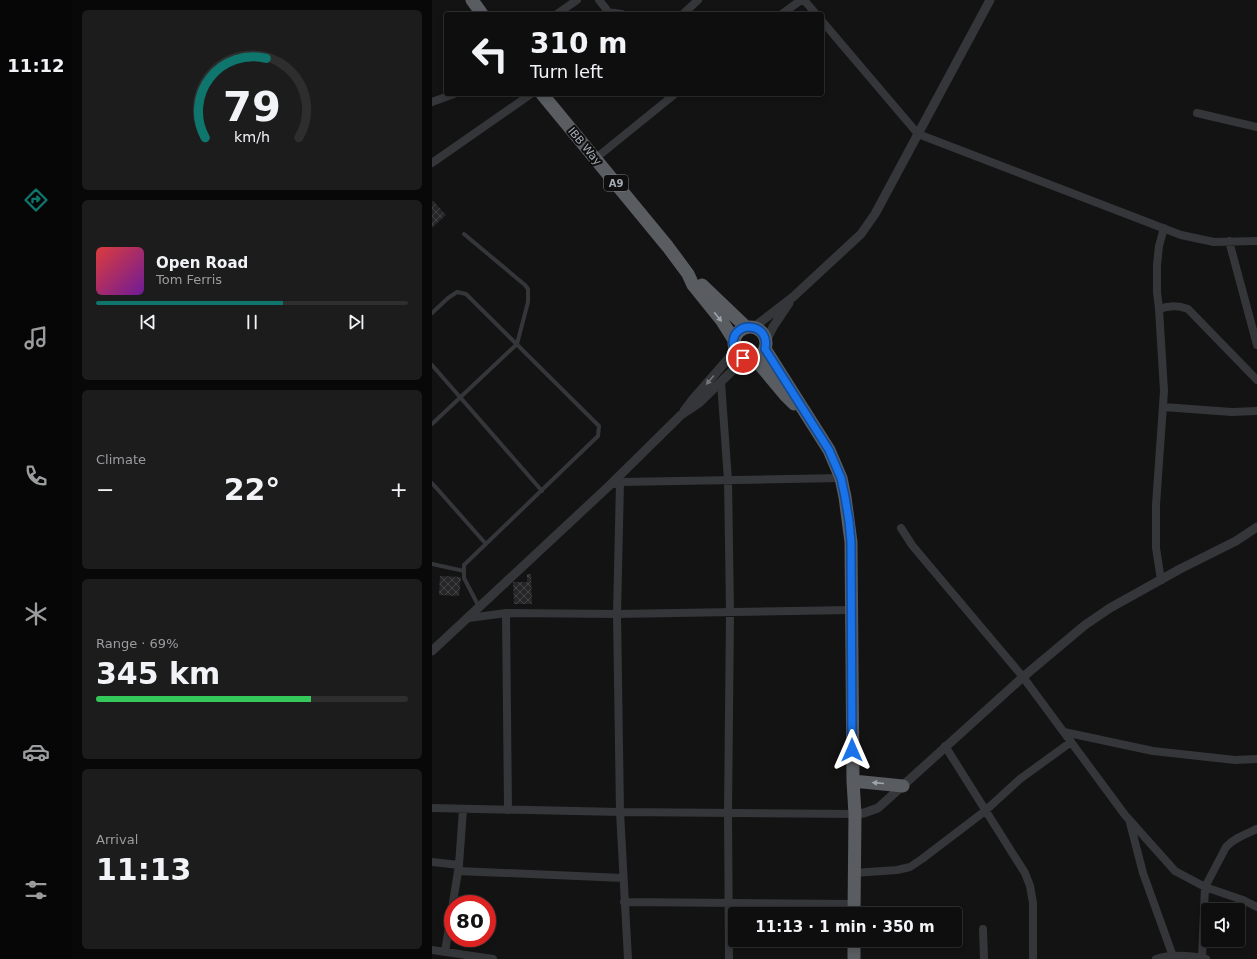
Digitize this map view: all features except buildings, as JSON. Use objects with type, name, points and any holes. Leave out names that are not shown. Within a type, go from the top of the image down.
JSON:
[{"type":"highway","points":[[472,0],[481,12]]},
{"type":"highway","name":"IBB Way","points":[[544,96],[596,158],[688,274]]},
{"type":"highway","name":"A9","points":[[688,274],[703,285],[750,327],[759,330],[764,335],[766,345],[829,450],[841,478],[849,521],[852,610],[853,781],[855,814],[854,907]]},
{"type":"highway","name":"A9","points":[[688,274],[693,286],[722,321],[738,355],[743,358],[752,359],[786,396],[805,412]]},
{"type":"highway","points":[[734,345],[736,334],[740,330],[750,327]]},
{"type":"highway","points":[[752,359],[759,357],[766,345]]},
{"type":"highway","points":[[853,781],[903,786]]},
{"type":"highway","points":[[854,947],[854,959]]},
{"type":"street","points":[[560,12],[577,0]]},
{"type":"street","points":[[599,0],[608,12]]},
{"type":"street","points":[[686,12],[689,0]]},
{"type":"street","points":[[686,12],[698,0]]},
{"type":"street","points":[[785,12],[801,0]]},
{"type":"street","points":[[804,0],[814,12]]},
{"type":"street","points":[[750,327],[793,297],[860,234],[875,214],[990,0]]},
{"type":"street","points":[[824,23],[918,134],[1164,228],[1214,242],[1257,241]]},
{"type":"street","points":[[432,102],[448,96]]},
{"type":"street","points":[[432,163],[528,96]]},
{"type":"street","points":[[596,158],[672,96]]},
{"type":"street","points":[[1197,113],[1257,127]]},
{"type":"street","points":[[1162,580],[1156,548],[1156,520],[1164,391],[1160,308],[1157,292],[1157,265],[1159,246],[1164,228]]},
{"type":"street","points":[[1229,241],[1257,345]]},
{"type":"street","points":[[766,345],[773,327],[793,297]]},
{"type":"street","points":[[1160,308],[1179,305],[1188,309],[1257,380]]},
{"type":"street","points":[[432,651],[610,485],[681,415],[734,345]]},
{"type":"street","points":[[681,415],[699,403],[732,371],[752,359]]},
{"type":"street","points":[[721,382],[728,480],[730,612],[728,812],[729,959]]},
{"type":"street","points":[[1163,407],[1232,412],[1257,411]]},
{"type":"street","points":[[610,485],[620,482],[841,478]]},
{"type":"street","points":[[620,482],[617,614],[620,812],[628,959]]},
{"type":"street","points":[[901,528],[926,563],[1023,677],[1130,821],[1175,871],[1205,887],[1243,900],[1257,907]]},
{"type":"street","points":[[432,808],[620,812],[864,813],[878,808],[1023,677],[1085,625],[1110,608],[1255,531]]},
{"type":"street","points":[[469,618],[506,613],[617,614],[852,610]]},
{"type":"street","points":[[506,613],[508,810]]},
{"type":"street","points":[[1064,732],[1153,751],[1235,760],[1257,759]]},
{"type":"street","points":[[854,873],[880,872],[910,867],[985,811],[1020,779],[1071,742]]},
{"type":"street","points":[[945,746],[1025,873],[1030,886],[1033,902],[1033,959]]},
{"type":"street","points":[[445,952],[458,868],[464,809]]},
{"type":"street","points":[[1130,821],[1143,873],[1173,958]]},
{"type":"street","points":[[1156,959],[1167,956],[1173,958],[1188,955],[1204,958],[1205,887],[1226,847],[1245,834],[1257,829]]},
{"type":"street","points":[[432,862],[458,868],[623,878]]},
{"type":"street","points":[[624,902],[729,903],[812,907]]},
{"type":"street","points":[[983,929],[984,959]]},
{"type":"street","points":[[432,950],[493,959]]},
{"type":"lane","points":[[432,424],[517,344],[528,302],[528,289],[525,285],[464,234]]},
{"type":"lane","points":[[432,313],[457,292],[466,294],[599,426],[598,436],[464,565],[464,578],[479,607]]},
{"type":"lane","points":[[432,365],[542,491]]},
{"type":"lane","points":[[432,483],[486,544]]},
{"type":"lane","points":[[432,564],[464,571]]},
{"type":"route","points":[[743,358],[738,355],[733,345],[736,334],[746,327],[754,327],[764,335],[766,341],[765,349],[829,450],[841,478],[849,521],[851,542],[852,750]]}]
